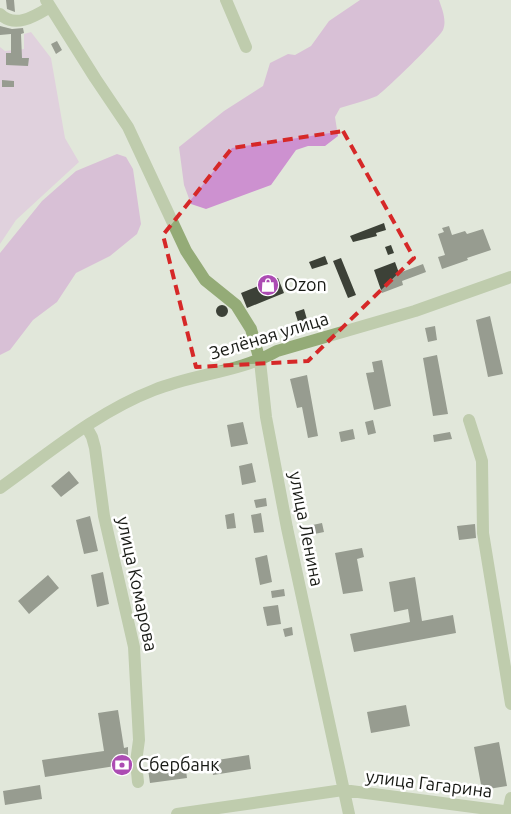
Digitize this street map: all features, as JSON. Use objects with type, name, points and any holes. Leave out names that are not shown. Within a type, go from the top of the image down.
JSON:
[{"type":"street","points":[[226,0],[246,47]]},
{"type":"street","points":[[0,14],[11,20],[25,20],[48,4]]},
{"type":"street","name":"улица Ленина","points":[[48,4],[128,127],[186,251],[206,280],[236,305],[251,329],[260,361],[266,417],[287,528],[348,814]]},
{"type":"street","name":"Зелёная улица","points":[[0,488],[86,426],[153,390],[195,376],[260,361],[276,351],[416,311],[511,277]]},
{"type":"street","points":[[469,420],[482,461],[483,533],[508,655],[511,704]]},
{"type":"street","name":"улица Комарова","points":[[86,426],[95,448],[104,516],[134,647],[139,740],[136,762],[138,782]]},
{"type":"street","name":"улица Гагарина","points":[[176,814],[343,790],[510,812]]},
{"type":"street","points":[[510,812],[511,798]]},
{"type":"highlighted area","points":[[343,131],[414,258],[308,361],[196,367],[163,235],[232,148]]},
{"type":"shaded area","points":[[360,0],[439,0],[444,18],[443,30],[412,64],[377,96],[340,108],[335,117],[338,136],[325,146],[308,146],[296,150],[271,185],[206,209],[191,204],[184,185],[179,147],[224,111],[263,86],[270,63],[288,54],[295,55],[311,46],[329,21]]},
{"type":"shaded area","points":[[31,32],[51,58],[65,138],[79,162],[16,220],[0,244],[0,47],[5,51],[24,49],[24,34]]},
{"type":"shaded area","points":[[117,154],[126,157],[133,169],[141,224],[137,234],[110,256],[76,273],[57,302],[33,320],[10,350],[0,355],[0,253],[42,201],[76,171]]},
{"type":"building","points":[[6,0],[14,0],[15,12],[7,9]]},
{"type":"building","points":[[0,26],[12,29],[23,28],[24,33],[21,34],[22,58],[29,58],[28,66],[6,65],[6,53],[11,53],[11,34],[0,35]]},
{"type":"building","points":[[57,41],[62,50],[56,54],[51,44]]},
{"type":"building","points":[[2,80],[14,81],[14,87],[2,87]]},
{"type":"building","points":[[384,223],[386,230],[376,233],[377,236],[353,242],[350,236]]},
{"type":"building","points":[[449,226],[452,235],[465,231],[467,234],[483,229],[491,250],[442,269],[438,257],[445,255],[438,234],[444,232],[442,228]]},
{"type":"building","points":[[391,245],[394,253],[388,255],[385,247]]},
{"type":"building","points":[[325,256],[328,264],[312,269],[309,262]]},
{"type":"building","points":[[341,258],[356,295],[348,298],[333,261]]},
{"type":"building","points":[[395,262],[399,273],[423,264],[426,272],[402,281],[403,285],[382,293],[374,270]]},
{"type":"building","points":[[278,278],[284,293],[247,308],[241,293]]},
{"type":"building","points":[[220,305],[224,305],[228,311],[224,317],[220,317],[216,313],[216,309]]},
{"type":"building","points":[[304,309],[308,323],[299,325],[295,312]]},
{"type":"building","points":[[490,316],[503,374],[488,377],[476,320]]},
{"type":"building","points":[[435,326],[437,340],[428,342],[425,328]]},
{"type":"building","points":[[437,355],[448,414],[433,416],[423,358]]},
{"type":"building","points":[[382,360],[391,406],[374,410],[366,373],[374,372],[372,362]]},
{"type":"building","points":[[307,375],[318,436],[308,438],[302,407],[297,408],[290,379]]},
{"type":"building","points":[[373,420],[376,433],[368,435],[365,422]]},
{"type":"building","points":[[243,422],[248,444],[231,447],[227,425]]},
{"type":"building","points":[[353,429],[355,439],[341,442],[339,432]]},
{"type":"building","points":[[450,432],[452,439],[434,442],[433,435]]},
{"type":"building","points":[[252,463],[256,482],[242,485],[239,466]]},
{"type":"building","points":[[69,471],[79,483],[61,497],[51,486]]},
{"type":"building","points":[[266,498],[267,506],[256,508],[254,500]]},
{"type":"building","points":[[234,513],[236,528],[227,529],[225,515]]},
{"type":"building","points":[[261,513],[264,532],[254,533],[251,515]]},
{"type":"building","points":[[90,516],[98,551],[84,554],[76,520]]},
{"type":"building","points":[[322,523],[324,532],[305,536],[303,527]]},
{"type":"building","points":[[475,524],[476,538],[459,540],[457,526]]},
{"type":"building","points":[[362,548],[364,557],[357,559],[363,591],[343,594],[335,553]]},
{"type":"building","points":[[267,555],[272,582],[260,585],[255,558]]},
{"type":"building","points":[[103,572],[109,604],[97,607],[91,575]]},
{"type":"building","points":[[48,575],[59,588],[29,614],[18,601]]},
{"type":"building","points":[[415,577],[422,621],[453,615],[456,633],[354,652],[350,634],[410,622],[408,609],[394,612],[389,582]]},
{"type":"building","points":[[284,589],[285,596],[272,598],[271,591]]},
{"type":"building","points":[[278,605],[281,624],[267,626],[263,607]]},
{"type":"building","points":[[292,627],[293,635],[285,637],[283,629]]},
{"type":"building","points":[[406,705],[410,726],[371,733],[367,712]]},
{"type":"building","points":[[118,710],[124,748],[128,747],[128,764],[45,777],[42,760],[104,751],[98,713]]},
{"type":"building","points":[[499,742],[507,786],[482,790],[474,747]]},
{"type":"building","points":[[249,755],[251,769],[213,775],[211,761]]},
{"type":"building","points":[[185,763],[187,778],[150,783],[148,769]]},
{"type":"building","points":[[40,785],[42,799],[5,805],[3,791]]},
{"type":"place","name":"Ozon","points":[[268,285]]},
{"type":"place","name":"Сбербанк","points":[[122,765]]}]
